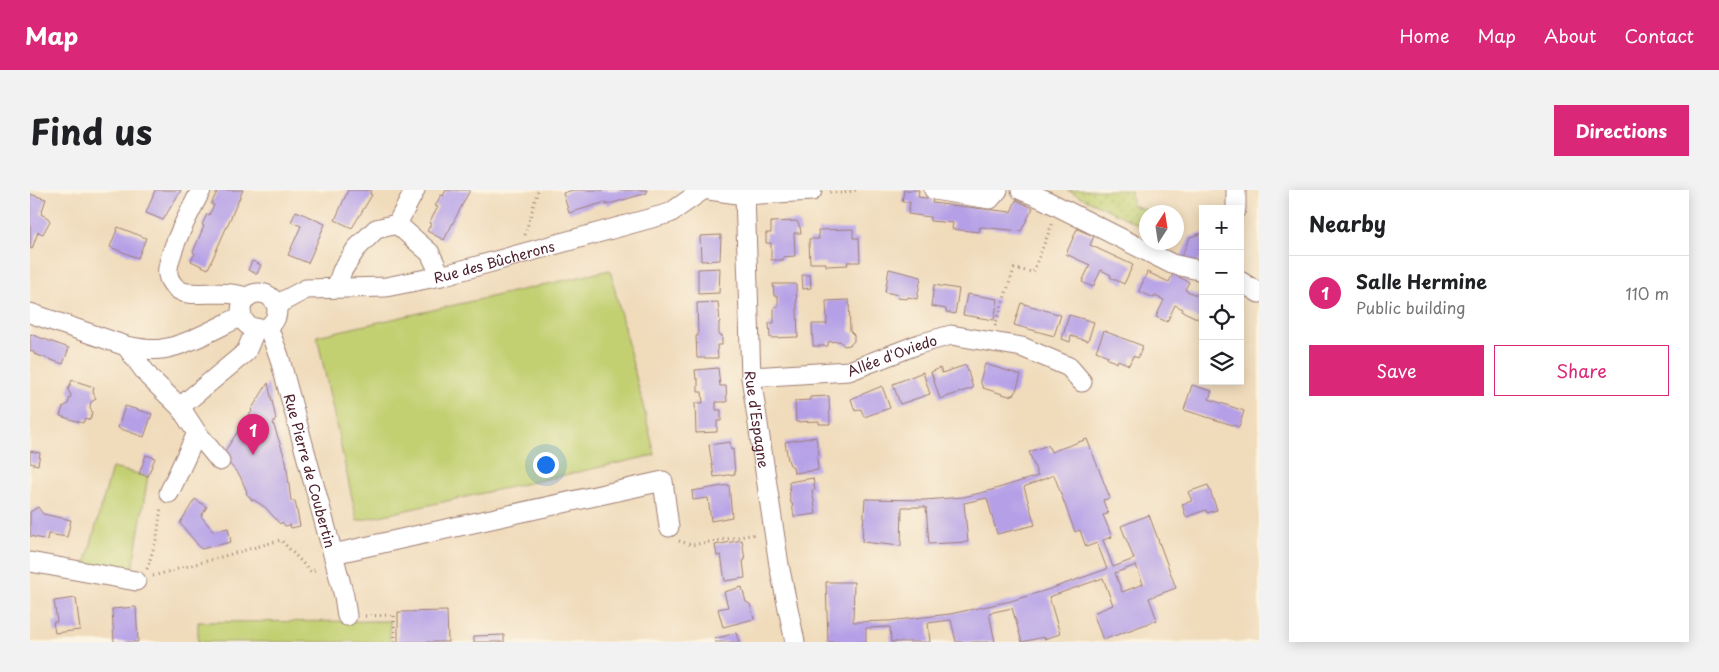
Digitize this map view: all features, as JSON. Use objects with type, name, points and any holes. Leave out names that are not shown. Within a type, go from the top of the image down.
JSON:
[{"type":"street","points":[[201,190],[173,250],[167,270],[170,280],[175,287],[185,293],[220,292],[248,297]]},
{"type":"street","points":[[336,288],[342,271],[356,249],[376,229],[397,224],[415,190]]},
{"type":"street","name":"Rue des Bûcherons","points":[[276,305],[306,290],[386,287],[441,276],[670,213],[703,190]]},
{"type":"street","points":[[709,190],[745,195],[812,191]]},
{"type":"street","points":[[934,190],[990,199],[998,190]]},
{"type":"street","points":[[1022,190],[1172,264],[1199,270]]},
{"type":"street","points":[[1236,190],[1236,205]]},
{"type":"street","name":"Rue d'Espagne","points":[[745,195],[751,377],[779,565],[795,642]]},
{"type":"street","points":[[397,224],[430,253],[441,276]]},
{"type":"street","points":[[1244,283],[1259,292]]},
{"type":"street","points":[[30,313],[126,346],[161,349],[256,324],[273,323],[276,317],[276,305],[269,296],[263,293],[257,293],[248,297],[243,303],[242,309],[256,324]]},
{"type":"street","points":[[180,407],[246,352],[256,324]]},
{"type":"street","name":"Rue Pierre de Coubertin","points":[[256,324],[279,356],[325,557],[344,596],[347,616]]},
{"type":"street","name":"Allée d'Oviedo","points":[[751,377],[849,371],[919,344],[951,335],[1022,347],[1069,367],[1082,382]]},
{"type":"street","points":[[126,346],[149,377],[180,407],[197,433],[220,461]]},
{"type":"street","points":[[169,493],[197,433]]},
{"type":"street","points":[[325,557],[663,481],[670,527]]},
{"type":"street","points":[[30,562],[140,580]]},
{"type":"path","points":[[520,254],[538,190]]},
{"type":"path","points":[[812,191],[843,192],[856,190]]},
{"type":"path","points":[[990,341],[1014,269],[1033,272],[1059,207]]},
{"type":"path","points":[[140,580],[157,537],[162,501],[169,493]]},
{"type":"path","points":[[670,527],[674,536],[680,542],[692,545],[774,530]]},
{"type":"path","points":[[140,580],[280,540],[311,572],[319,569],[325,557]]},
{"type":"path","points":[[347,616],[394,615],[395,642]]},
{"type":"green space","points":[[1067,190],[1131,190],[1132,205],[1139,207],[1139,225]]},
{"type":"green space","points":[[610,270],[655,455],[357,521],[317,336]]},
{"type":"green space","points":[[112,468],[148,476],[131,578],[84,569]]},
{"type":"green space","points":[[390,621],[390,642],[198,642],[198,622]]},
{"type":"building","points":[[155,190],[181,190],[163,220],[146,213]]},
{"type":"building","points":[[218,190],[243,190],[208,269],[191,261],[204,226],[202,225],[214,205],[211,204]]},
{"type":"building","points":[[348,190],[371,190],[370,194],[372,195],[352,228],[335,220]]},
{"type":"building","points":[[446,190],[470,190],[444,240],[427,231],[431,224],[429,223],[438,207],[435,206]]},
{"type":"building","points":[[573,190],[647,190],[647,193],[569,213],[563,193]]},
{"type":"building","points":[[904,190],[919,190],[918,197],[933,199],[932,203],[1011,212],[1016,200],[1033,208],[1021,231],[980,227],[979,232],[952,229],[953,223],[930,221],[930,217],[908,214],[910,202],[902,202]]},
{"type":"building","points":[[30,194],[46,199],[41,214],[50,221],[43,234],[38,232],[32,249],[30,248]]},
{"type":"building","points":[[296,211],[325,224],[308,263],[288,255],[301,226],[291,222]]},
{"type":"building","points":[[797,221],[801,233],[794,233],[795,256],[783,257],[783,260],[771,260],[771,243],[766,243],[766,233],[771,233],[771,222]]},
{"type":"building","points":[[118,227],[146,238],[138,258],[110,247]]},
{"type":"building","points":[[853,229],[853,238],[859,238],[860,262],[847,262],[848,265],[826,266],[826,263],[810,263],[809,239],[819,239],[818,230]]},
{"type":"building","points":[[1077,229],[1094,236],[1090,245],[1133,265],[1124,284],[1101,270],[1093,287],[1082,282],[1090,265],[1066,254]]},
{"type":"building","points":[[1199,234],[1199,261],[1196,267],[1180,259],[1190,237]]},
{"type":"building","points":[[721,235],[720,260],[701,261],[700,236]]},
{"type":"building","points":[[252,261],[261,265],[257,274],[248,270]]},
{"type":"building","points":[[720,268],[719,293],[698,294],[698,269]]},
{"type":"building","points":[[889,269],[921,277],[917,299],[908,297],[907,299],[897,298],[898,295],[885,292]]},
{"type":"building","points":[[1147,272],[1169,282],[1173,274],[1189,282],[1185,290],[1199,296],[1199,319],[1182,311],[1183,309],[1175,305],[1167,322],[1156,317],[1164,300],[1155,296],[1154,298],[1139,291]]},
{"type":"building","points":[[802,275],[810,275],[811,288],[803,289]]},
{"type":"building","points":[[773,284],[796,284],[798,337],[770,338],[769,323],[774,323],[774,307],[778,306],[778,296],[774,296]]},
{"type":"building","points":[[934,285],[959,289],[955,314],[946,312],[946,309],[931,306]]},
{"type":"building","points":[[967,294],[998,299],[994,320],[963,315]]},
{"type":"building","points":[[849,300],[850,331],[854,335],[854,341],[850,345],[844,346],[840,341],[828,342],[828,346],[813,346],[812,324],[827,324],[826,301]]},
{"type":"building","points":[[718,302],[719,335],[722,335],[722,345],[717,345],[718,358],[697,358],[697,303]]},
{"type":"building","points":[[1021,303],[1061,315],[1054,336],[1014,325]]},
{"type":"building","points":[[1069,315],[1094,322],[1088,341],[1071,336],[1070,342],[1062,339]]},
{"type":"building","points":[[1104,331],[1143,346],[1138,358],[1133,356],[1129,365],[1118,360],[1116,363],[1107,359],[1108,356],[1096,351]]},
{"type":"building","points":[[30,334],[69,348],[63,364],[30,351]]},
{"type":"building","points":[[985,364],[1021,375],[1015,394],[1009,396],[983,388],[980,381]]},
{"type":"building","points":[[966,365],[973,388],[940,399],[931,372],[940,368],[942,373]]},
{"type":"building","points":[[718,368],[720,386],[726,386],[727,402],[716,402],[716,410],[721,410],[721,421],[717,421],[717,432],[696,433],[695,403],[703,403],[702,392],[698,392],[698,379],[696,379],[695,370]]},
{"type":"building","points":[[923,372],[930,394],[900,404],[893,384]]},
{"type":"building","points":[[72,380],[94,387],[93,392],[96,399],[91,402],[92,412],[90,420],[85,418],[83,423],[60,416],[63,407],[68,404],[71,395],[68,390]]},
{"type":"building","points":[[268,383],[276,419],[273,423],[286,461],[291,501],[295,501],[300,526],[291,528],[290,525],[285,526],[282,522],[280,524],[266,508],[253,501],[246,493],[240,476],[222,455],[252,411]]},
{"type":"building","points":[[1192,385],[1212,391],[1209,399],[1244,411],[1239,427],[1184,410]]},
{"type":"building","points":[[882,386],[890,408],[864,417],[861,409],[855,411],[851,399]]},
{"type":"building","points":[[829,396],[830,424],[819,424],[819,421],[796,422],[795,401],[810,400],[810,397]]},
{"type":"building","points":[[125,406],[152,414],[144,437],[118,428]]},
{"type":"building","points":[[816,437],[819,454],[817,457],[818,470],[794,473],[793,467],[788,460],[785,442]]},
{"type":"building","points":[[1087,439],[1110,498],[1103,500],[1108,514],[1103,515],[1112,537],[1103,540],[1113,567],[1134,559],[1121,526],[1149,515],[1176,588],[1149,598],[1157,620],[1103,640],[1093,613],[1113,605],[1103,578],[1049,597],[1060,634],[1044,639],[1044,637],[1022,642],[1012,608],[989,613],[995,642],[956,642],[951,620],[928,623],[930,642],[891,642],[890,627],[866,628],[866,642],[828,642],[826,582],[854,582],[853,622],[889,621],[950,614],[1011,601],[1107,569],[1097,543],[1086,547],[1080,530],[1075,532],[1054,475],[1024,487],[1035,525],[997,534],[987,498],[964,503],[968,542],[929,544],[926,507],[902,507],[901,546],[862,542],[865,499],[925,500],[963,497],[985,492],[1038,476],[1029,452],[1048,445],[1051,452]],"holes":[[[1136,565],[1143,584],[1122,592],[1115,573]]]},
{"type":"building","points":[[730,442],[731,450],[733,449],[735,474],[714,477],[709,445]]},
{"type":"building","points":[[30,451],[40,453],[38,465],[30,463]]},
{"type":"building","points":[[146,455],[155,458],[148,476],[139,474]]},
{"type":"building","points":[[813,478],[815,490],[812,490],[816,514],[794,517],[790,500],[789,482]]},
{"type":"building","points":[[729,485],[732,517],[711,521],[708,498],[693,500],[692,491]]},
{"type":"building","points":[[1208,485],[1217,510],[1207,513],[1206,510],[1186,517],[1182,504],[1192,501],[1188,492]]},
{"type":"building","points":[[195,499],[207,507],[201,516],[213,531],[228,528],[231,542],[201,549],[180,523]]},
{"type":"building","points":[[38,507],[43,514],[71,520],[67,537],[48,534],[47,540],[30,536],[30,512]]},
{"type":"building","points":[[742,540],[745,578],[725,581],[721,555],[717,556],[715,545]]},
{"type":"building","points":[[742,587],[746,602],[750,604],[754,619],[723,627],[718,609],[728,607],[724,592]]},
{"type":"building","points":[[76,598],[80,630],[55,633],[53,622],[57,622],[54,601]]},
{"type":"building","points":[[136,607],[138,642],[114,642],[112,609]]},
{"type":"building","points":[[447,611],[448,642],[398,642],[398,612]]},
{"type":"building","points":[[736,633],[739,642],[715,642],[714,639]]},
{"type":"building","points":[[504,635],[504,642],[474,642],[474,636]]},
{"type":"place","name":"Salle Hermine","points":[[253,455]]}]
